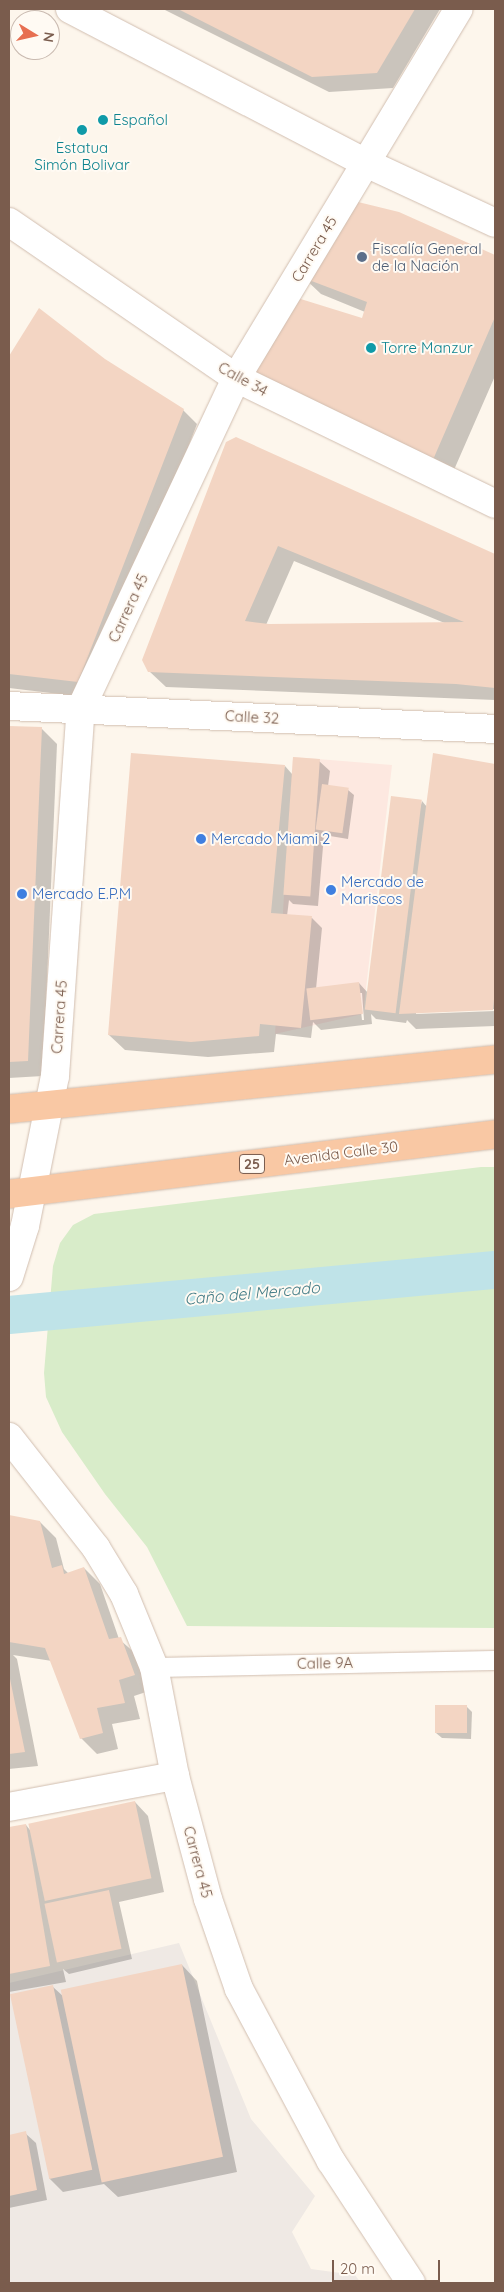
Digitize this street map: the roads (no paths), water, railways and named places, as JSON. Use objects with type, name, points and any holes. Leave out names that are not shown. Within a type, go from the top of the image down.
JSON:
[{"type":"highway","points":[[9,1109],[495,1060]]},
{"type":"highway","name":"Avenida Calle 30","points":[[20,1193],[495,1134]]},
{"type":"street","points":[[70,9],[366,163],[495,224]]},
{"type":"street","name":"Carrera 45","points":[[9,1276],[25,1226],[20,1193],[49,1104],[55,1076],[81,708],[236,378],[459,9]]},
{"type":"street","name":"Calle 34","points":[[9,222],[236,378],[495,504]]},
{"type":"street","name":"Calle 32","points":[[9,706],[495,729]]},
{"type":"street","name":"Carrera 45","points":[[9,1437],[96,1548],[124,1594],[154,1667],[175,1776],[208,1899],[240,1989],[331,2161],[411,2283]]},
{"type":"street","points":[[9,1807],[175,1776]]},
{"type":"lane","name":"Calle 9A","points":[[154,1667],[495,1660]]},
{"type":"waterway","name":"Caño del Mercado","points":[[9,1315],[495,1270]]},
{"type":"place","name":"Español","points":[[103,120]]},
{"type":"place","name":"Estatua Simón Bolivar","points":[[82,130]]},
{"type":"place","name":"Fiscalía General de la Nación","points":[[362,257]]},
{"type":"place","name":"Torre Manzur","points":[[371,348]]},
{"type":"place","name":"Mercado Miami 2","points":[[201,839]]},
{"type":"place","name":"Mercado de Mariscos","points":[[331,890]]},
{"type":"place","name":"Mercado E.P.M","points":[[22,894]]}]
